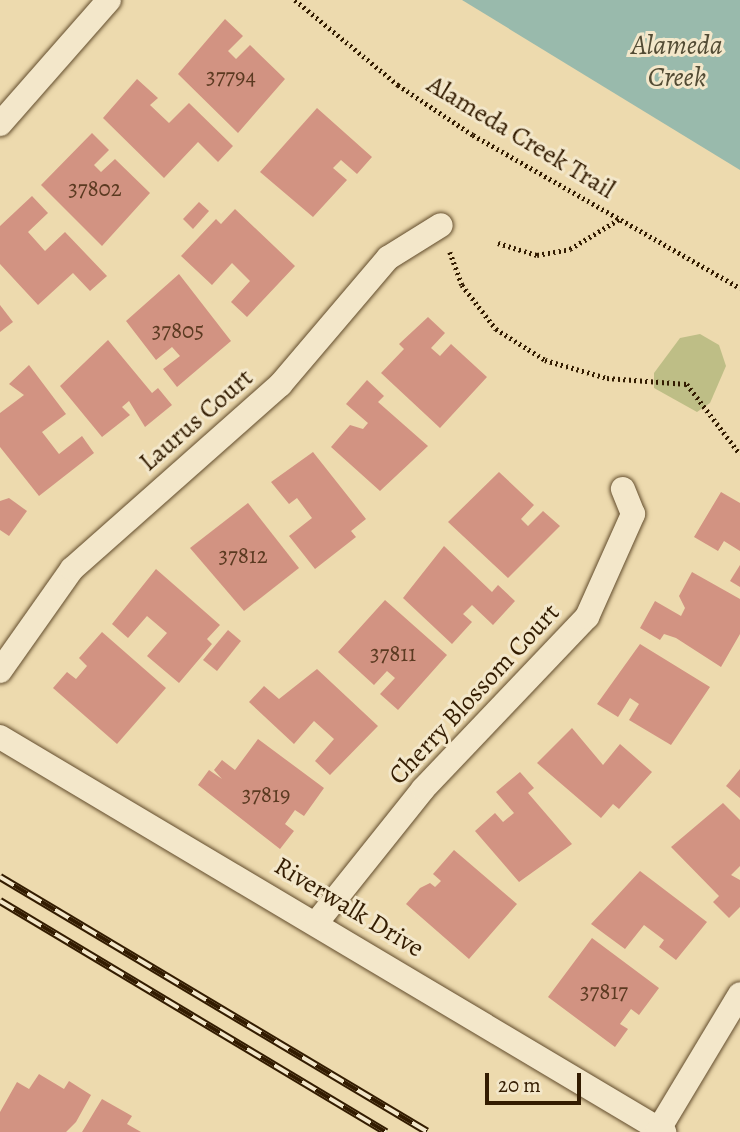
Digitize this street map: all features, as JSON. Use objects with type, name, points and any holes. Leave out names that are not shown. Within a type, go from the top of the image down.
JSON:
[{"type":"street","points":[[0,124],[109,0]]},
{"type":"street","name":"Laurus Court","points":[[0,671],[72,569],[280,386],[388,258],[441,225]]},
{"type":"street","name":"Cherry Blossom Court","points":[[317,922],[423,789],[587,618],[633,514],[623,489]]},
{"type":"street","name":"Riverwalk Drive","points":[[0,737],[317,922],[662,1130]]},
{"type":"street","points":[[662,1130],[740,994]]},
{"type":"path","name":"Alameda Creek Trail","points":[[295,0],[419,99],[740,288]]},
{"type":"path","points":[[498,243],[537,255],[570,249],[621,218]]},
{"type":"path","points":[[441,225],[462,285],[496,329],[557,364],[607,378],[687,384],[740,454]]},
{"type":"green space","points":[[700,334],[719,345],[726,366],[710,403],[697,412],[654,388],[654,373],[680,338]]},
{"type":"water","name":"Alameda Creek","points":[[462,0],[740,0],[740,170]]},
{"type":"building","points":[[225,19],[243,36],[228,51],[236,59],[250,45],[285,79],[238,133],[178,74]]},
{"type":"building","points":[[137,79],[158,98],[150,105],[169,123],[189,103],[233,146],[218,162],[198,142],[164,178],[103,118]]},
{"type":"building","points":[[317,108],[372,157],[357,174],[341,160],[333,168],[347,180],[313,217],[260,172]]},
{"type":"building","points":[[92,133],[109,150],[94,165],[101,172],[115,159],[150,193],[102,246],[41,185]]},
{"type":"building","points":[[32,196],[48,213],[28,232],[45,251],[65,232],[107,276],[90,291],[73,273],[38,305],[0,264],[0,226]]},
{"type":"building","points":[[199,202],[209,211],[193,229],[183,219]]},
{"type":"building","points":[[235,209],[295,266],[247,317],[231,302],[250,281],[232,263],[212,285],[181,256],[216,219],[221,224]]},
{"type":"building","points":[[179,274],[231,341],[177,387],[163,369],[180,356],[172,347],[156,360],[126,321]]},
{"type":"building","points":[[0,305],[13,322],[0,332]]},
{"type":"building","points":[[428,317],[445,333],[431,348],[440,356],[451,344],[487,377],[440,428],[381,373],[404,349],[399,344]]},
{"type":"building","points":[[108,340],[152,393],[158,388],[172,405],[145,427],[129,401],[122,407],[130,415],[102,437],[60,386]]},
{"type":"building","points":[[29,365],[66,414],[42,432],[59,454],[82,436],[94,453],[39,496],[0,447],[0,413],[24,395],[9,384]]},
{"type":"building","points":[[367,380],[384,396],[378,402],[428,446],[380,491],[331,447],[350,425],[363,429],[368,423],[346,404]]},
{"type":"building","points":[[313,452],[366,519],[351,531],[356,537],[315,569],[289,536],[312,518],[297,498],[289,504],[271,482]]},
{"type":"building","points":[[499,472],[534,505],[521,519],[528,526],[543,511],[560,526],[508,578],[448,522]]},
{"type":"building","points":[[721,492],[740,503],[740,551],[724,541],[718,551],[694,537]]},
{"type":"building","points":[[9,498],[27,511],[9,536],[0,530],[0,501]]},
{"type":"building","points":[[248,503],[299,568],[244,611],[190,548]]},
{"type":"building","points":[[444,546],[492,592],[498,585],[515,601],[493,625],[472,605],[463,614],[472,622],[452,644],[403,598]]},
{"type":"building","points":[[740,565],[740,587],[730,581]]},
{"type":"building","points":[[156,569],[220,625],[207,639],[212,644],[179,683],[147,656],[167,633],[147,616],[128,638],[112,624]]},
{"type":"building","points":[[692,572],[740,599],[740,634],[721,667],[676,638],[664,634],[660,640],[640,628],[655,601],[681,616],[685,608],[679,596]]},
{"type":"building","points":[[385,600],[447,655],[398,710],[380,694],[395,678],[387,671],[374,685],[338,652]]},
{"type":"building","points":[[228,630],[241,641],[217,671],[203,660]]},
{"type":"building","points":[[102,632],[166,688],[117,744],[53,688],[67,672],[76,679],[87,666],[79,658]]},
{"type":"building","points":[[640,644],[710,687],[671,745],[629,720],[639,704],[630,698],[618,717],[597,704]]},
{"type":"building","points":[[317,669],[378,726],[330,775],[315,761],[334,739],[314,721],[294,744],[249,702],[264,686],[279,699]]},
{"type":"building","points":[[572,728],[603,765],[620,744],[652,772],[619,809],[613,804],[601,818],[537,763]]},
{"type":"building","points":[[258,739],[324,788],[304,816],[295,810],[285,824],[294,831],[280,849],[198,785],[209,770],[222,779],[214,770],[222,760],[235,770]]},
{"type":"building","points":[[740,769],[740,798],[726,786]]},
{"type":"building","points":[[520,772],[534,788],[528,793],[572,844],[519,882],[475,831],[495,813],[503,822],[514,813],[496,792]]},
{"type":"building","points":[[723,803],[740,820],[740,866],[731,875],[740,880],[740,907],[729,918],[713,902],[719,896],[671,847]]},
{"type":"building","points":[[454,850],[517,904],[469,959],[406,904],[420,888],[430,883],[435,887],[441,881],[433,874]]},
{"type":"building","points":[[640,871],[707,922],[676,960],[659,947],[664,940],[644,925],[625,949],[591,924]]},
{"type":"building","points":[[592,938],[659,988],[639,1015],[631,1009],[620,1024],[628,1029],[615,1047],[548,997]]},
{"type":"building","points":[[39,1074],[64,1089],[69,1081],[91,1095],[76,1122],[66,1132],[0,1132],[0,1112],[17,1082],[29,1089]]},
{"type":"building","points":[[102,1099],[132,1116],[127,1124],[141,1132],[82,1132]]},
{"type":"railway","points":[[0,877],[427,1132]]},
{"type":"railway","points":[[0,901],[386,1132]]}]
